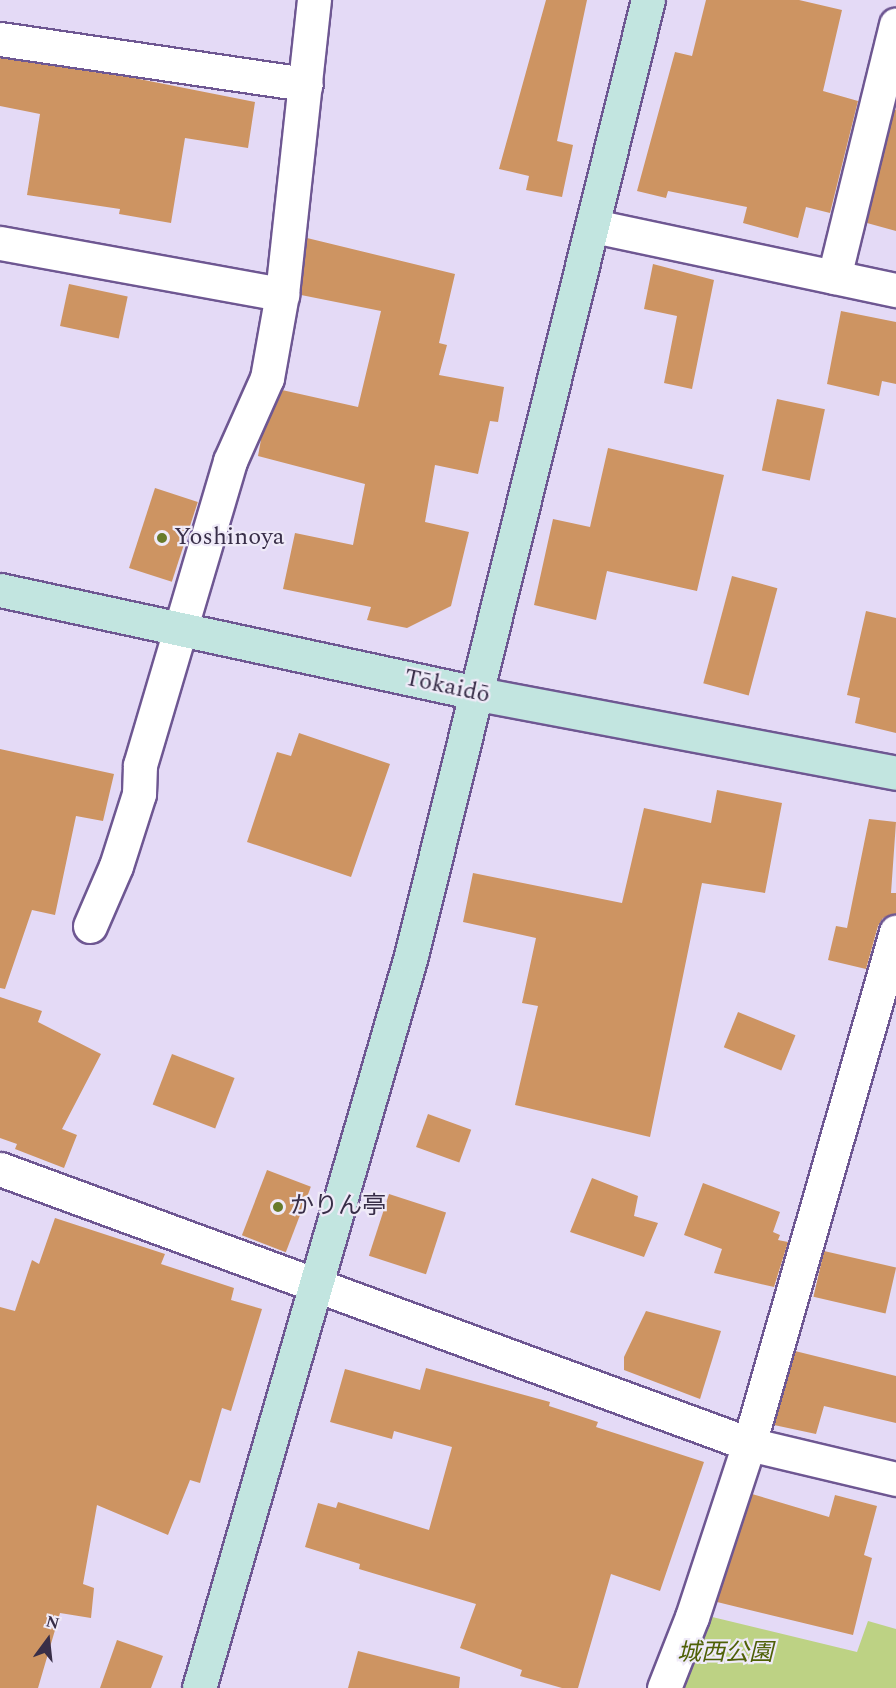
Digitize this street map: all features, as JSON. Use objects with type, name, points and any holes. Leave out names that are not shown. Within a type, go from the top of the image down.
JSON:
[{"type":"street","points":[[90,926],[116,866],[139,794],[140,765],[230,461],[267,378],[282,294],[314,0]]},
{"type":"street","points":[[199,1688],[411,956],[479,694],[648,0]]},
{"type":"street","points":[[834,277],[890,82],[896,24]]},
{"type":"street","points":[[0,39],[306,84]]},
{"type":"street","points":[[594,226],[896,290]]},
{"type":"street","points":[[0,243],[282,294]]},
{"type":"street","name":"Tōkaidō","points":[[0,590],[181,627],[479,694],[896,773]]},
{"type":"street","points":[[663,1688],[692,1617],[749,1444],[896,932]]},
{"type":"street","points":[[1,1171],[749,1444],[896,1479]]},
{"type":"green space","name":"城西公園","points":[[704,1615],[857,1652],[868,1621],[896,1629],[896,1688],[676,1688]]},
{"type":"building","points":[[546,0],[587,0],[557,141],[573,145],[562,197],[526,190],[529,176],[499,169]]},
{"type":"building","points":[[706,0],[799,0],[842,10],[823,91],[858,101],[830,213],[806,207],[798,238],[743,223],[747,207],[668,191],[666,198],[637,191],[675,52],[692,56]]},
{"type":"building","points":[[0,58],[134,78],[255,102],[248,148],[185,138],[171,223],[119,214],[120,209],[27,195],[40,114],[0,106]]},
{"type":"building","points":[[894,109],[896,110],[896,231],[867,223]]},
{"type":"building","points":[[307,238],[455,274],[439,343],[447,345],[439,375],[504,387],[498,422],[490,421],[478,474],[435,465],[425,522],[469,532],[451,606],[407,628],[367,620],[371,607],[283,589],[295,533],[353,545],[365,484],[258,456],[262,434],[282,390],[358,407],[381,311],[301,295]]},
{"type":"building","points":[[653,264],[714,280],[692,389],[664,383],[677,316],[644,309]]},
{"type":"building","points":[[69,284],[128,296],[119,339],[60,326]]},
{"type":"building","points":[[841,311],[896,322],[896,384],[882,381],[879,396],[827,384]]},
{"type":"building","points":[[777,399],[825,409],[810,481],[762,470]]},
{"type":"building","points":[[608,448],[724,475],[697,591],[607,571],[596,620],[534,605],[553,519],[590,527]]},
{"type":"building","points":[[155,488],[198,502],[172,582],[129,568]]},
{"type":"building","points":[[732,576],[777,588],[749,695],[703,683]]},
{"type":"building","points":[[866,611],[896,618],[896,733],[855,723],[860,698],[847,695]]},
{"type":"building","points":[[299,733],[390,764],[351,877],[247,842],[277,752],[291,756]]},
{"type":"building","points":[[0,749],[114,774],[103,821],[76,816],[55,915],[32,910],[5,989],[0,988]]},
{"type":"building","points":[[717,790],[782,803],[765,893],[702,883],[650,1137],[515,1105],[538,1006],[522,1003],[536,938],[463,922],[473,873],[622,903],[644,808],[711,823]]},
{"type":"building","points":[[869,819],[896,822],[891,893],[896,893],[896,914],[883,918],[878,926],[866,969],[828,960],[836,926],[847,928]]},
{"type":"building","points":[[0,997],[42,1011],[38,1022],[101,1054],[62,1129],[77,1135],[64,1168],[15,1149],[17,1144],[0,1138]]},
{"type":"building","points":[[738,1012],[795,1035],[781,1070],[724,1047]]},
{"type":"building","points":[[172,1054],[235,1078],[215,1128],[153,1104]]},
{"type":"building","points":[[428,1114],[471,1130],[459,1163],[416,1147]]},
{"type":"building","points":[[267,1170],[311,1187],[286,1252],[242,1235]]},
{"type":"building","points":[[592,1178],[638,1196],[634,1216],[658,1223],[644,1257],[570,1232]]},
{"type":"building","points":[[703,1183],[780,1212],[773,1232],[780,1235],[778,1240],[788,1242],[774,1287],[714,1273],[722,1249],[684,1235]]},
{"type":"building","points":[[389,1194],[446,1213],[426,1274],[369,1256]]},
{"type":"building","points":[[55,1218],[165,1254],[161,1264],[234,1288],[231,1300],[262,1309],[231,1411],[222,1408],[200,1483],[190,1480],[168,1535],[97,1505],[83,1584],[94,1588],[91,1618],[60,1613],[38,1688],[0,1688],[0,1307],[15,1311],[32,1260],[39,1264]]},
{"type":"building","points":[[824,1251],[896,1268],[886,1313],[813,1297]]},
{"type":"building","points":[[646,1311],[721,1331],[700,1399],[624,1370],[624,1357]]},
{"type":"building","points":[[795,1351],[896,1376],[896,1423],[824,1406],[816,1434],[774,1425]]},
{"type":"building","points":[[426,1368],[550,1402],[549,1406],[598,1422],[596,1427],[704,1462],[660,1591],[611,1574],[578,1688],[562,1688],[520,1676],[522,1670],[460,1648],[476,1604],[359,1569],[360,1564],[305,1547],[318,1503],[336,1508],[338,1502],[429,1530],[452,1447],[394,1431],[392,1439],[330,1422],[345,1369],[420,1390]]},
{"type":"building","points":[[752,1494],[829,1517],[835,1495],[877,1506],[864,1555],[872,1558],[853,1635],[717,1602]]},
{"type":"building","points":[[117,1640],[163,1656],[151,1688],[100,1688]]},
{"type":"building","points":[[358,1651],[460,1677],[459,1688],[348,1688]]},
{"type":"place","name":"Yoshinoya","points":[[162,538]]},
{"type":"place","name":"かりん亭","points":[[278,1207]]}]
